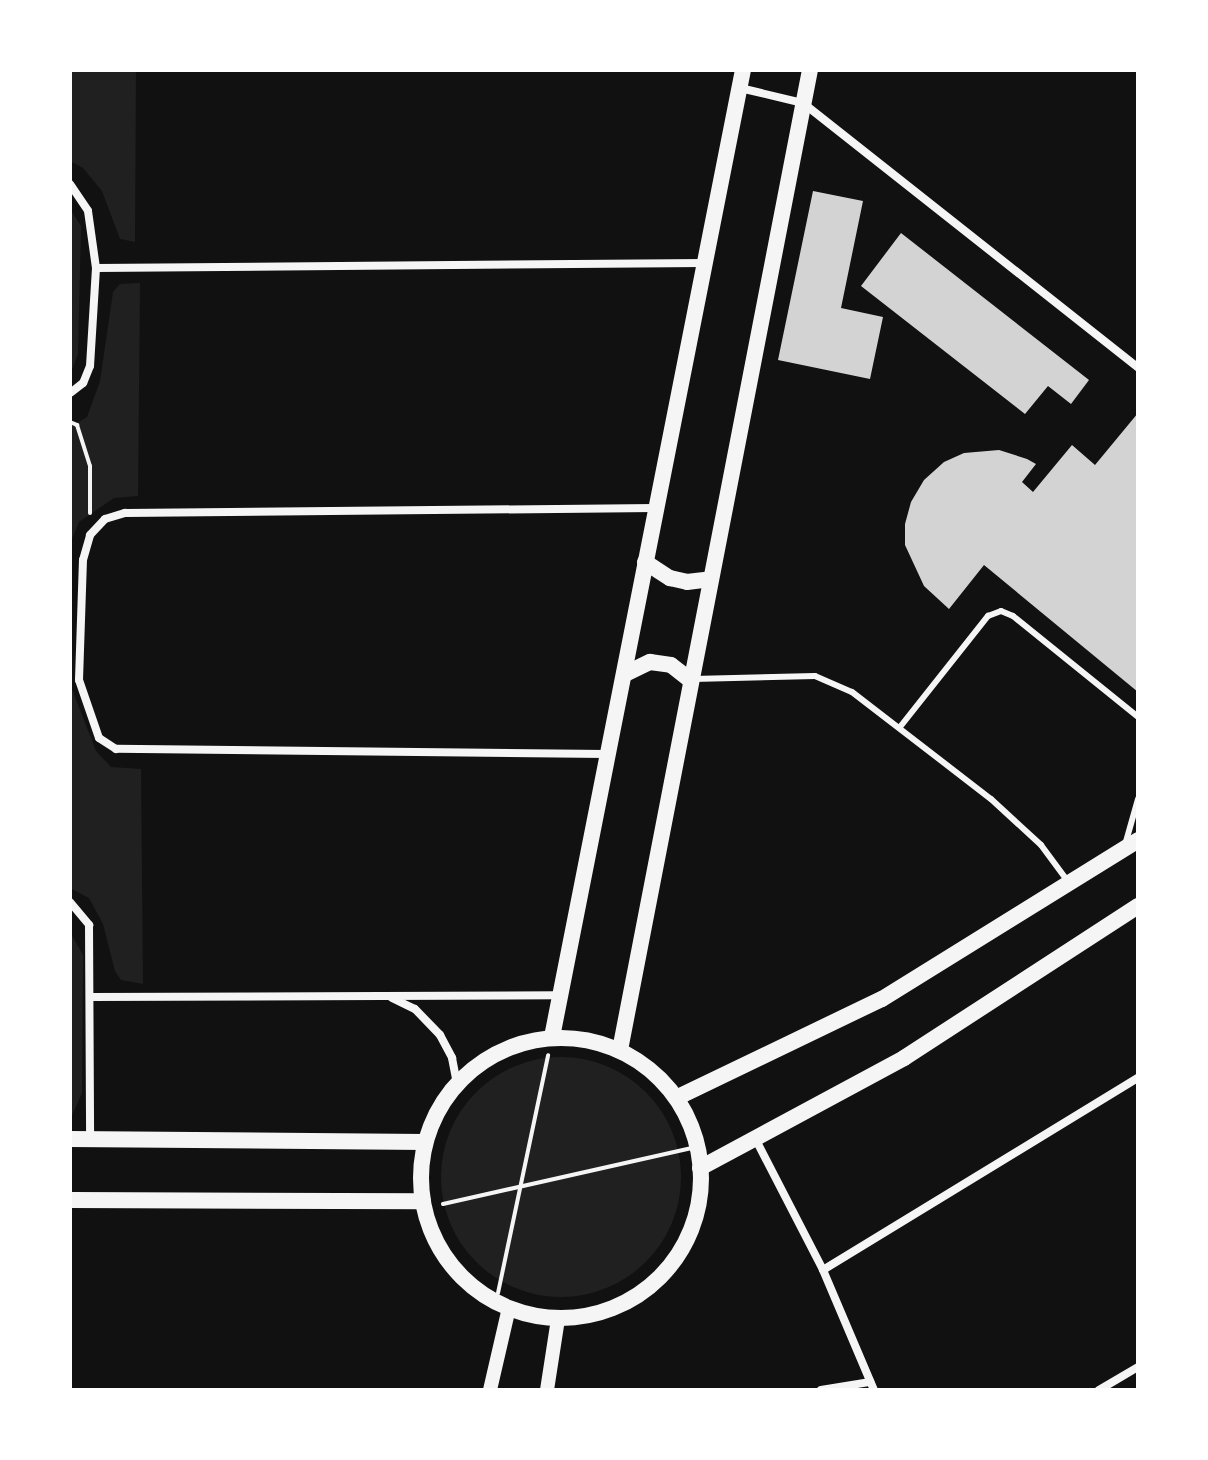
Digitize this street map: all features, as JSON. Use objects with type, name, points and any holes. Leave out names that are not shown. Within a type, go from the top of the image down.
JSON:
[{"type":"main road","points":[[552,1037],[743,70]]},
{"type":"main road","points":[[620,1050],[689,679],[810,70]]},
{"type":"main road","points":[[645,562],[670,578],[687,582],[711,579]]},
{"type":"main road","points":[[625,674],[650,662],[671,665],[689,679]]},
{"type":"main road","points":[[678,1097],[882,999],[1069,884],[1134,850]]},
{"type":"main road","points":[[700,1168],[904,1058],[1138,906]]},
{"type":"main road","points":[[552,1037],[586,1040],[620,1050],[648,1068],[678,1097],[696,1148],[700,1168],[695,1215],[676,1257],[645,1290],[604,1312],[558,1319],[503,1305],[478,1291],[452,1266],[433,1236],[424,1204],[421,1172],[425,1142],[437,1111],[457,1084],[484,1060],[516,1044],[552,1037]]},
{"type":"main road","points":[[70,1139],[425,1142]]},
{"type":"main road","points":[[70,1200],[424,1204]]},
{"type":"street","points":[[739,87],[803,103],[1137,364]]},
{"type":"street","points":[[70,184],[88,211],[96,268],[90,366],[83,383],[70,393]]},
{"type":"street","points":[[96,268],[704,263]]},
{"type":"street","points":[[606,754],[116,749],[99,738],[91,723],[79,680],[74,651],[83,560],[90,535],[105,519],[125,513],[655,508]]},
{"type":"street","points":[[70,902],[89,925],[90,1139]]},
{"type":"street","points":[[388,995],[415,1009],[440,1035],[452,1058],[457,1084]]},
{"type":"street","points":[[90,997],[558,995]]},
{"type":"street","points":[[823,1270],[1138,1078]]},
{"type":"street","points":[[756,1140],[823,1270],[872,1386],[821,1390]]},
{"type":"street","points":[[490,1390],[503,1305]]},
{"type":"street","points":[[547,1390],[558,1319]]},
{"type":"street","points":[[1099,1390],[1138,1367]]},
{"type":"lane","points":[[900,727],[988,616],[1001,611],[1013,616],[1138,717]]},
{"type":"lane","points":[[689,679],[815,676],[852,692],[991,799],[1041,845],[1069,884]]},
{"type":"lane","points":[[1134,850],[1128,827],[1138,799]]},
{"type":"path","points":[[70,422],[77,425],[90,466],[90,535]]},
{"type":"path","points":[[503,1305],[520,1186],[552,1037]]},
{"type":"path","points":[[424,1204],[696,1148]]},
{"type":"shaded area","points":[[70,70],[136,70],[135,242],[120,239],[102,191],[83,168],[70,161]]},
{"type":"shaded area","points":[[70,209],[81,226],[78,354],[70,375]]},
{"type":"shaded area","points":[[140,283],[138,496],[114,498],[79,522],[70,544],[70,427],[87,417],[100,381],[113,292],[120,284]]},
{"type":"shaded area","points":[[70,684],[96,751],[111,767],[141,769],[143,984],[121,980],[115,971],[103,924],[89,898],[70,888]]},
{"type":"shaded area","points":[[70,932],[83,955],[82,1093],[70,1120]]},
{"type":"shaded area","points":[[561,1057],[607,1066],[628,1077],[646,1092],[661,1110],[672,1131],[681,1177],[672,1223],[661,1244],[646,1262],[628,1277],[607,1288],[561,1297],[515,1288],[494,1277],[476,1262],[461,1244],[450,1223],[441,1177],[450,1131],[461,1110],[476,1092],[494,1077],[515,1066]]},
{"type":"building","points":[[813,191],[863,201],[841,308],[883,317],[870,379],[778,360]]},
{"type":"building","points":[[901,233],[1089,380],[1071,404],[1048,386],[1025,414],[861,286]]},
{"type":"building","points":[[1138,413],[1138,692],[984,565],[949,609],[924,586],[905,545],[905,524],[911,502],[924,480],[944,462],[964,453],[999,450],[1027,459],[1036,464],[1022,482],[1033,492],[1072,445],[1095,465]]}]
